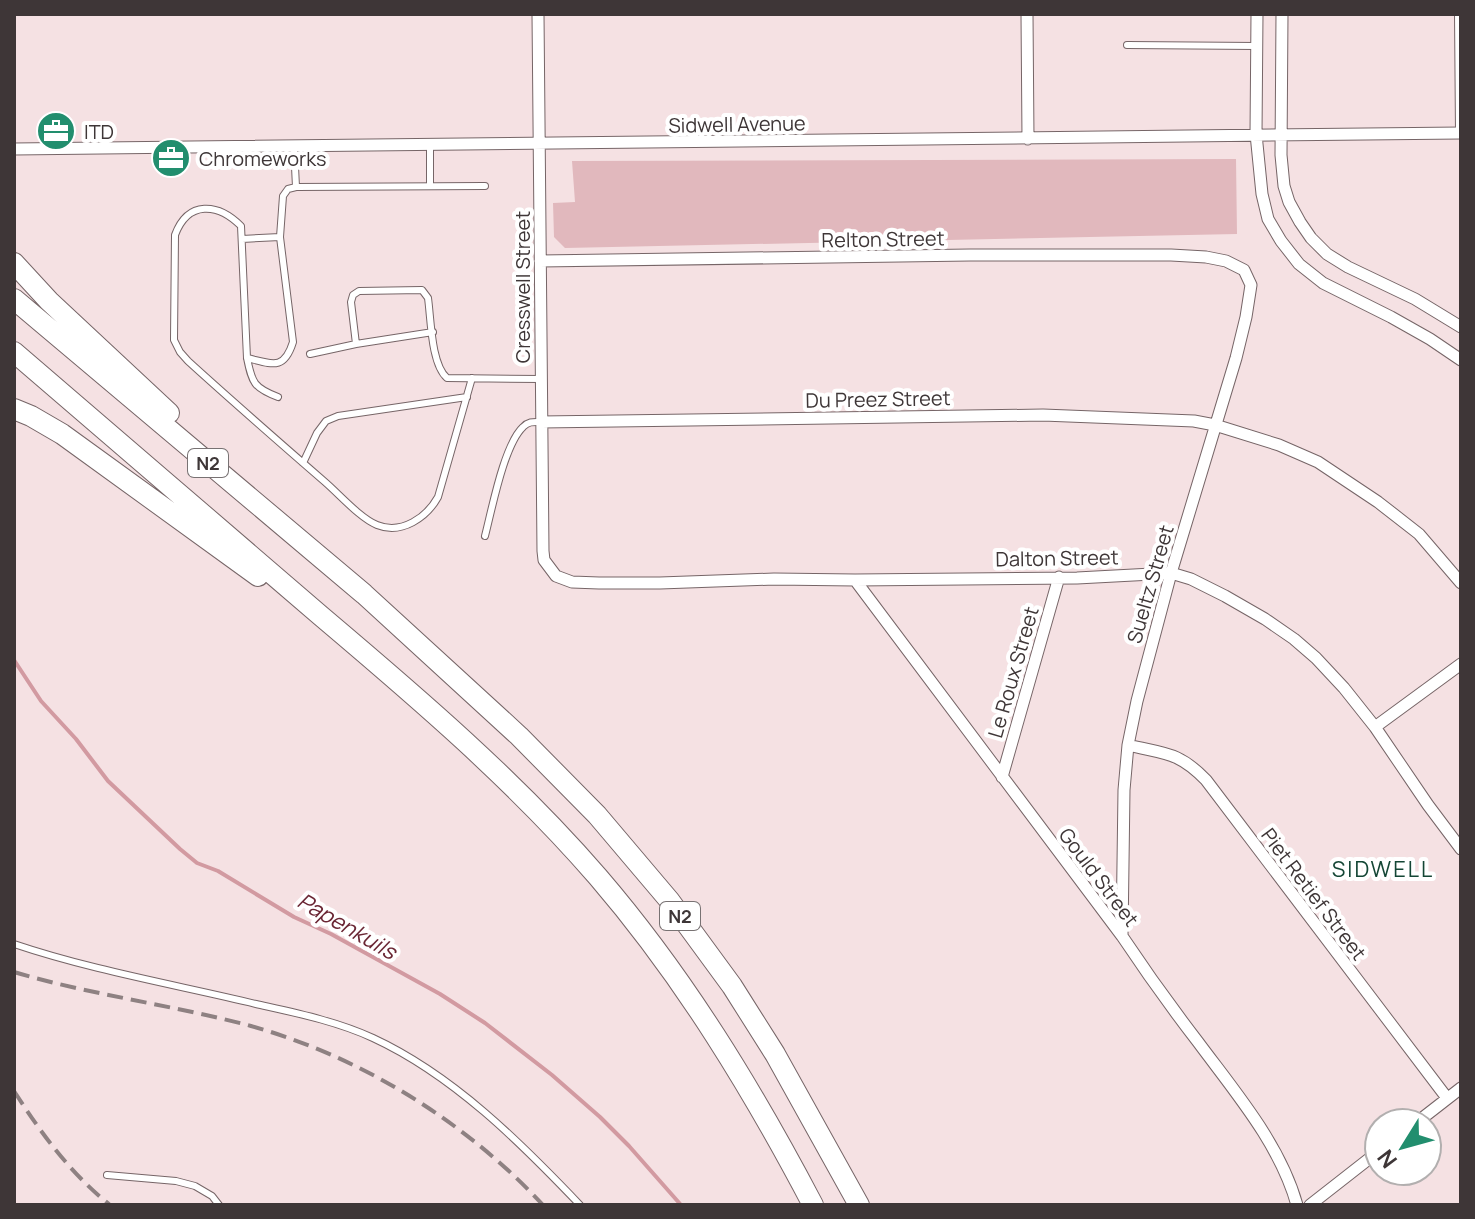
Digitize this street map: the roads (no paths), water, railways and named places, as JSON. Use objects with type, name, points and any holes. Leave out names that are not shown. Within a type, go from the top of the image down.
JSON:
[{"type":"highway","points":[[14,263],[59,311],[364,594]]},
{"type":"highway","name":"N2","points":[[14,299],[364,594],[559,776],[669,900],[732,986],[775,1054],[859,1205]]},
{"type":"highway","name":"N2","points":[[14,352],[420,700],[561,836],[649,940],[698,1007],[774,1132],[813,1205]]},
{"type":"highway","points":[[14,409],[62,434],[369,656]]},
{"type":"street","name":"Cresswell Street","points":[[538,14],[544,560]]},
{"type":"street","points":[[1027,14],[1028,139]]},
{"type":"street","points":[[1257,14],[1256,134],[1262,194],[1268,219],[1299,264],[1323,283],[1391,317],[1461,360]]},
{"type":"street","points":[[1282,14],[1282,134],[1284,186],[1289,202],[1311,238],[1327,254],[1415,299],[1461,327]]},
{"type":"street","name":"Sidwell Avenue","points":[[14,149],[1460,133]]},
{"type":"street","name":"Relton Street","points":[[540,261],[1045,255],[1171,255],[1226,261]]},
{"type":"street","name":"Sueltz Street","points":[[1122,936],[1125,764],[1128,745],[1171,573],[1236,358],[1251,297],[1249,277],[1244,270],[1226,261]]},
{"type":"street","name":"Du Preez Street","points":[[541,422],[1043,415],[1172,419],[1215,425],[1279,445],[1341,476],[1419,534],[1461,583]]},
{"type":"street","name":"Dalton Street","points":[[544,560],[556,576],[572,582],[1171,573],[1191,579],[1265,619],[1316,658],[1375,727],[1461,849]]},
{"type":"street","name":"Le Roux Street","points":[[1002,777],[1059,577]]},
{"type":"street","name":"Gould Street","points":[[855,580],[1238,1096],[1291,1184],[1297,1205]]},
{"type":"street","points":[[1375,727],[1461,664]]},
{"type":"street","name":"Piet Retief Street","points":[[1128,745],[1183,759],[1206,780],[1447,1098]]},
{"type":"street","points":[[1436,1107],[1461,1088]]},
{"type":"street","points":[[1310,1205],[1363,1164]]},
{"type":"lane","points":[[1458,14],[1460,133]]},
{"type":"lane","points":[[1127,45],[1257,46]]},
{"type":"lane","points":[[430,145],[430,186]]},
{"type":"lane","points":[[294,146],[296,187]]},
{"type":"lane","points":[[247,358],[274,364],[281,362],[289,354],[293,342],[280,237],[283,196],[288,189],[485,186]]},
{"type":"lane","points":[[278,397],[263,392],[250,375],[241,226],[219,209],[207,208],[190,214],[180,222],[175,235],[174,340],[180,352],[377,525],[393,528],[408,525],[433,506],[472,378]]},
{"type":"lane","points":[[242,239],[280,237]]},
{"type":"lane","points":[[356,344],[351,302],[353,295],[359,291],[422,290],[428,298],[437,362],[441,373],[447,378],[541,379]]},
{"type":"lane","points":[[310,354],[433,332]]},
{"type":"lane","points":[[303,463],[317,433],[326,421],[338,416],[467,397]]},
{"type":"lane","points":[[485,536],[511,447],[521,428],[529,422],[541,422]]},
{"type":"lane","points":[[14,944],[70,961],[321,1019],[371,1037],[442,1078],[507,1133],[580,1205]]},
{"type":"lane","points":[[107,1175],[176,1181],[195,1186],[212,1196],[219,1205]]},
{"type":"waterway","name":"Papenkuils","points":[[14,660],[41,701],[76,739],[108,781],[197,863],[218,871],[294,917],[440,994],[485,1023],[600,1117],[681,1205]]},
{"type":"railway","points":[[14,972],[251,1026],[332,1055],[371,1074],[445,1120],[513,1174],[543,1205]]},
{"type":"railway","points":[[14,1091],[57,1152],[110,1205]]},
{"type":"place","name":"ITD","points":[[56,131]]},
{"type":"place","name":"Chromeworks","points":[[171,158]]},
{"type":"district","name":"SIDWELL","points":[[1383,869]]}]
